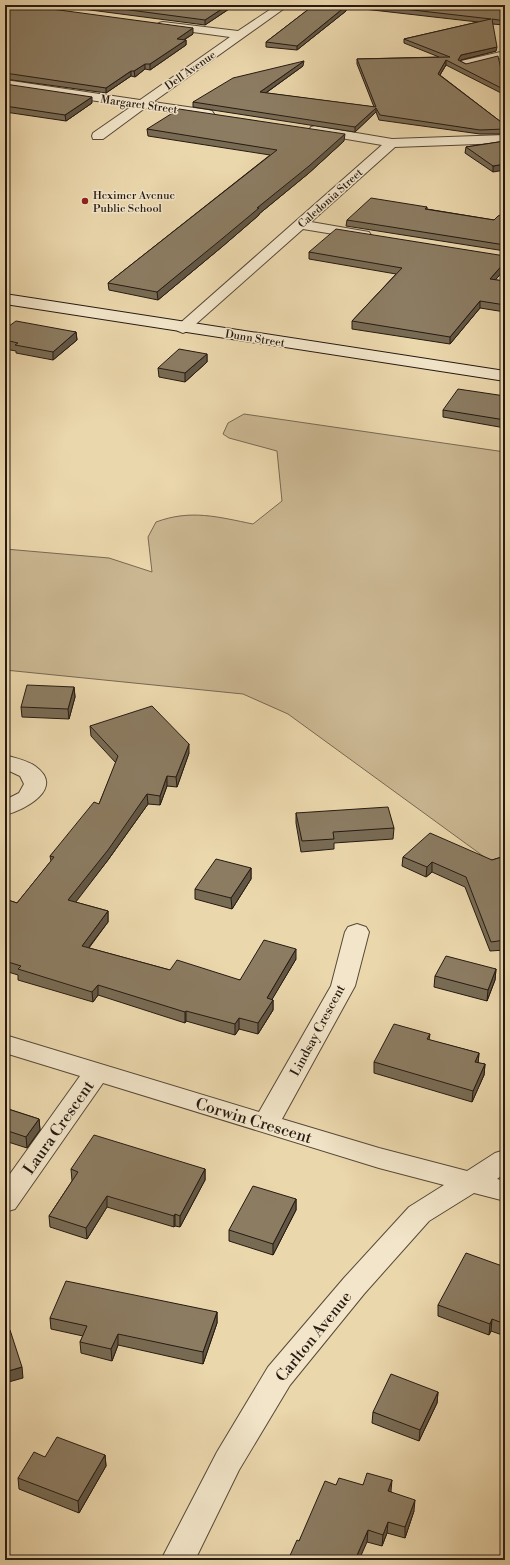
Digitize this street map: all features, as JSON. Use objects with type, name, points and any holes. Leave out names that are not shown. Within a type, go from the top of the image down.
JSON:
[{"type":"street","name":"Dell Avenue","points":[[98,136],[284,5]]},
{"type":"street","points":[[155,23],[240,35]]},
{"type":"street","points":[[465,63],[505,54]]},
{"type":"street","name":"Margaret Street","points":[[5,84],[220,116]]},
{"type":"street","points":[[306,129],[392,144],[505,139]]},
{"type":"street","name":"Caledonia Street","points":[[183,328],[392,144]]},
{"type":"street","points":[[301,225],[380,237]]},
{"type":"street","name":"Dunn Street","points":[[5,299],[183,328],[505,376]]},
{"type":"street","points":[[5,762],[25,768],[32,775],[35,783],[33,791],[26,798],[15,805],[5,808]]},
{"type":"street","name":"Lindsay Crescent","points":[[266,1123],[342,986],[357,932]]},
{"type":"street","name":"Corwin Crescent","points":[[5,1044],[379,1158],[505,1191]]},
{"type":"street","name":"Laura Crescent","points":[[5,1202],[97,1072]]},
{"type":"street","name":"Carlton Avenue","points":[[178,1560],[228,1461],[279,1376],[354,1286],[419,1214],[505,1160]]},
{"type":"shaded area","points":[[244,414],[505,452],[505,872],[288,714],[243,694],[5,670],[5,549],[109,558],[152,572],[148,537],[156,522],[169,518],[193,515],[216,517],[253,524],[282,501],[277,451],[229,438],[223,434],[228,423]]},
{"type":"building","points":[[5,5],[22,5],[193,28],[177,39],[186,40],[150,64],[145,64],[134,71],[131,71],[106,88],[5,73]]},
{"type":"building","points":[[92,5],[228,5],[205,20]]},
{"type":"building","points":[[314,5],[346,6],[297,46],[266,42]]},
{"type":"building","points":[[369,5],[505,5],[505,21],[492,19],[497,47],[461,55],[458,60],[466,64],[498,56],[501,69],[505,68],[505,90],[446,60],[438,74],[505,125],[505,129],[480,130],[380,115],[376,108],[355,127],[193,102],[233,78],[304,61],[260,92],[376,107],[357,59],[450,57],[404,39],[491,19]]},
{"type":"building","points":[[5,84],[92,97],[65,115],[5,106]]},
{"type":"building","points":[[179,109],[345,134],[309,166],[157,292],[108,283],[277,150],[147,129]]},
{"type":"building","points":[[505,141],[505,164],[493,166],[466,147]]},
{"type":"building","points":[[371,198],[427,207],[425,209],[494,220],[498,216],[505,213],[505,245],[347,220]]},
{"type":"building","points":[[336,229],[505,256],[505,262],[490,279],[505,281],[505,305],[480,301],[450,337],[352,321],[402,268],[309,252]]},
{"type":"building","points":[[16,321],[76,332],[53,352],[15,345],[18,343],[5,340],[5,329]]},
{"type":"building","points":[[179,349],[207,354],[185,373],[158,368]]},
{"type":"building","points":[[458,389],[505,396],[505,420],[443,410]]},
{"type":"building","points":[[27,685],[74,687],[68,709],[21,707]]},
{"type":"building","points":[[152,706],[189,744],[176,777],[167,776],[160,796],[147,794],[108,850],[68,900],[108,911],[82,946],[170,970],[177,960],[240,980],[264,940],[296,949],[267,998],[273,1000],[258,1023],[239,1018],[235,1024],[186,1011],[185,1012],[98,985],[92,992],[18,969],[21,966],[5,961],[5,899],[17,903],[54,857],[50,856],[94,802],[99,804],[118,756],[90,726]]},
{"type":"building","points":[[388,807],[394,828],[333,832],[334,839],[302,841],[296,813]]},
{"type":"building","points":[[430,833],[492,860],[505,856],[505,940],[491,942],[466,877],[432,862],[427,867],[403,857]]},
{"type":"building","points":[[216,859],[251,868],[231,898],[195,889]]},
{"type":"building","points":[[446,956],[496,969],[488,990],[435,976]]},
{"type":"building","points":[[394,1024],[430,1034],[427,1039],[479,1053],[475,1062],[485,1064],[473,1091],[374,1062]]},
{"type":"building","points":[[5,1108],[39,1119],[26,1137],[5,1130]]},
{"type":"building","points":[[94,1135],[205,1169],[180,1216],[175,1214],[174,1216],[107,1196],[86,1228],[49,1216],[78,1172],[71,1169]]},
{"type":"building","points":[[253,1186],[296,1199],[273,1244],[229,1230]]},
{"type":"building","points":[[466,1253],[505,1267],[505,1324],[492,1319],[490,1324],[438,1305]]},
{"type":"building","points":[[66,1281],[217,1312],[203,1352],[118,1334],[111,1349],[80,1342],[87,1326],[50,1318]]},
{"type":"building","points":[[10,1330],[22,1367],[5,1372],[5,1332]]},
{"type":"building","points":[[391,1374],[438,1392],[420,1430],[373,1412]]},
{"type":"building","points":[[57,1437],[105,1455],[78,1501],[18,1478],[34,1452],[45,1457]]},
{"type":"building","points":[[367,1473],[392,1480],[388,1491],[415,1500],[405,1527],[388,1522],[383,1535],[368,1530],[355,1560],[288,1560],[297,1540],[299,1541],[325,1481],[336,1485],[339,1478],[363,1485]]},
{"type":"building","points":[[5,1553],[22,1560],[5,1560]]},
{"type":"place","name":"Heximer Avenue Public School","points":[[85,201]]}]
